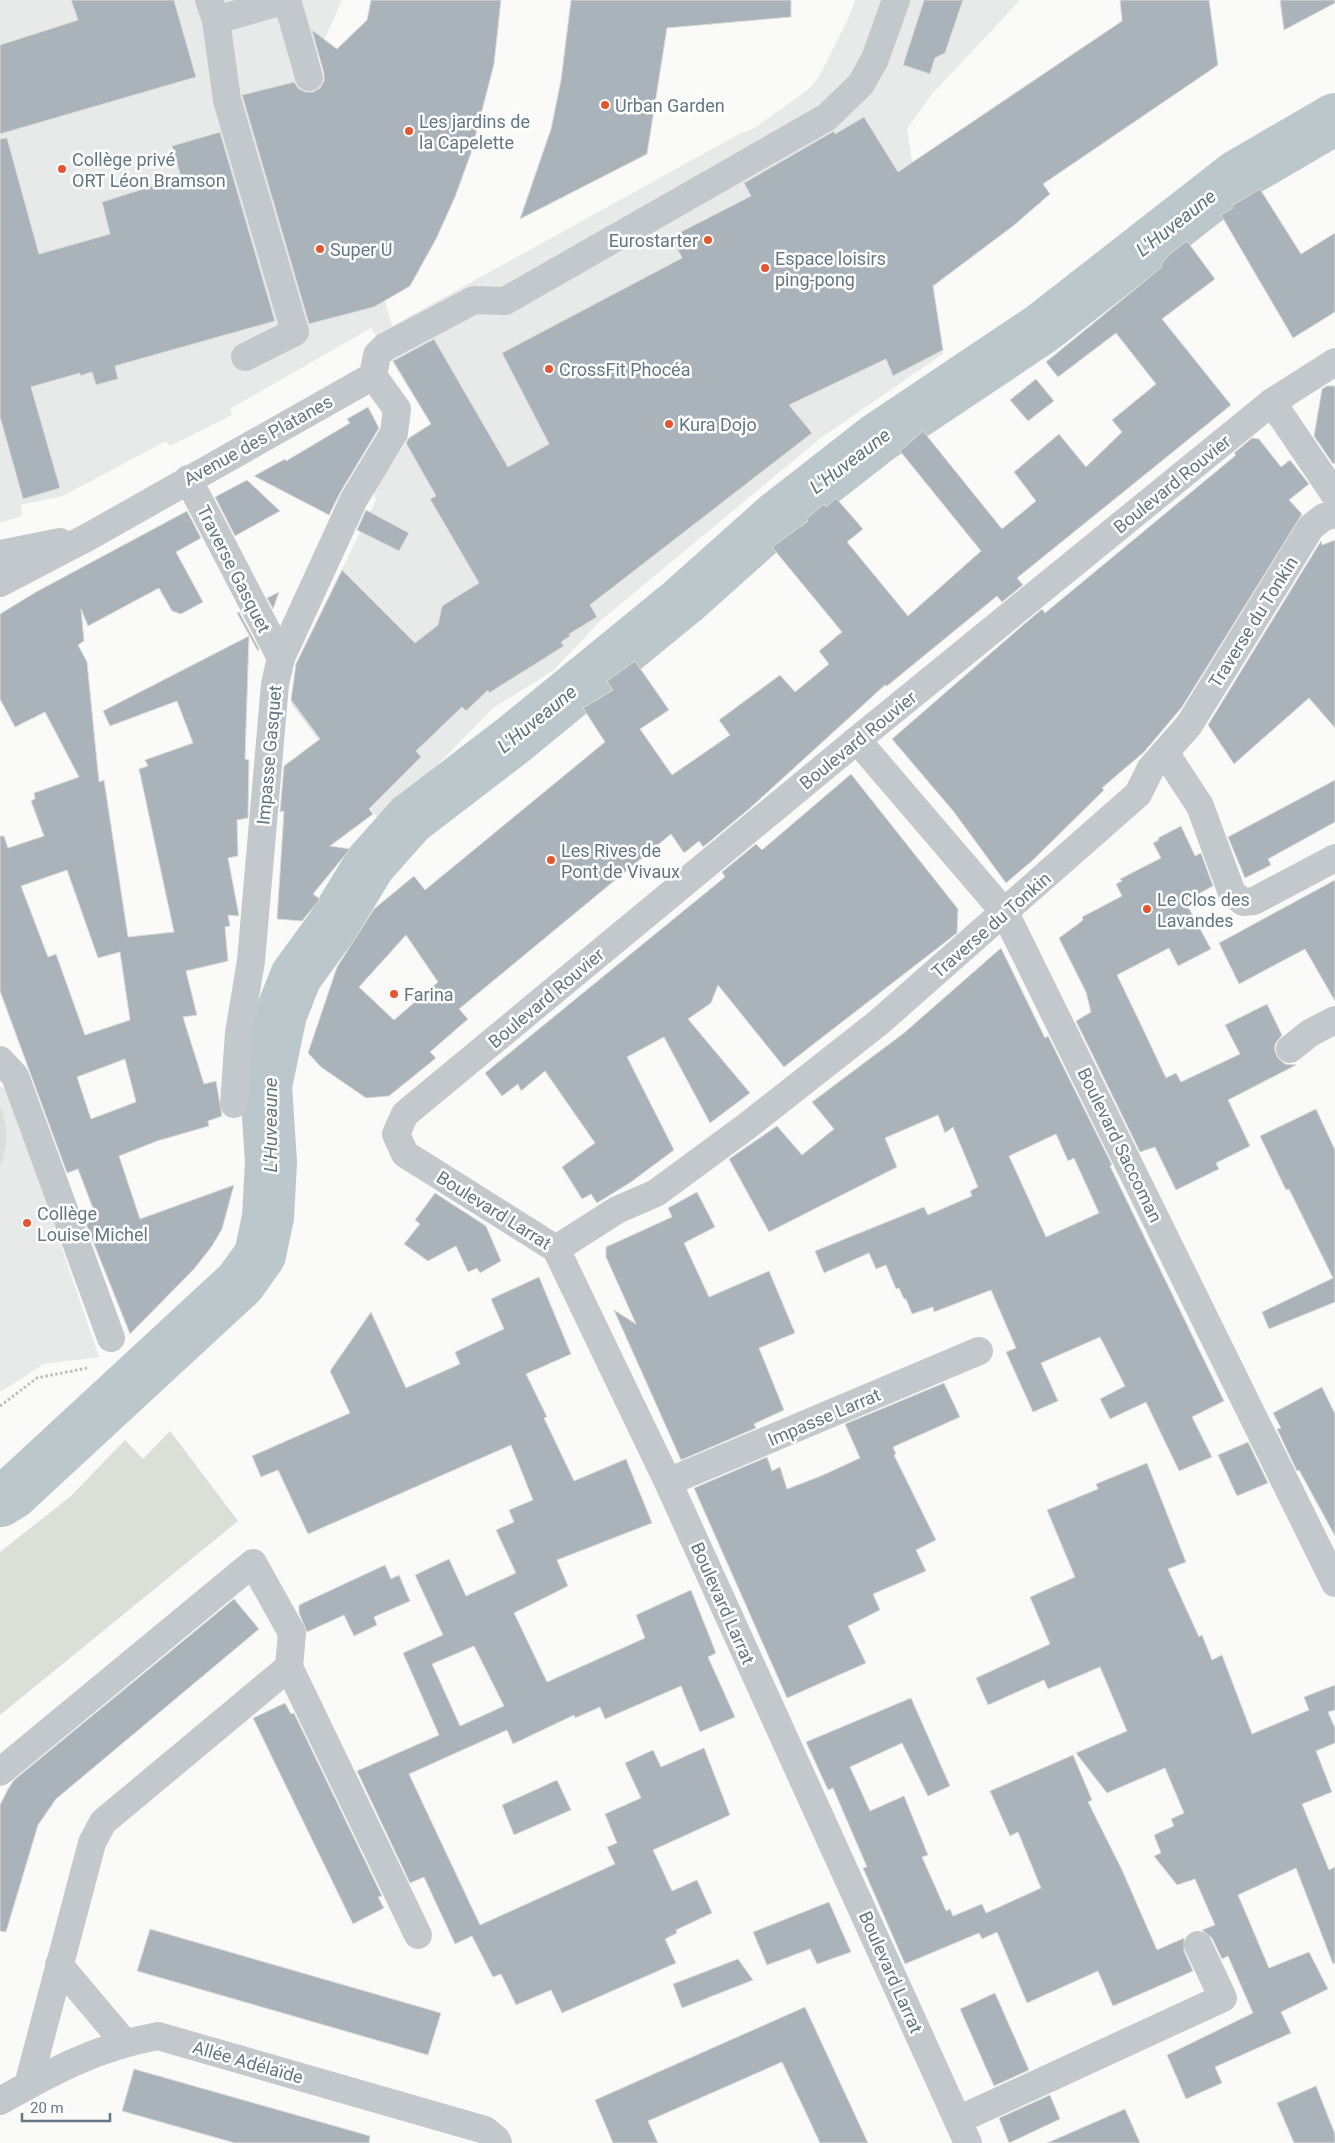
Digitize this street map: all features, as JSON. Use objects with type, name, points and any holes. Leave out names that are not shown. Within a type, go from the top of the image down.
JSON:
[{"type":"street","points":[[245,357],[295,332],[227,100],[212,10],[287,0],[309,78]]},
{"type":"street","points":[[373,376],[377,355],[384,347],[474,300],[505,302],[827,116],[861,84],[875,59],[896,0]]},
{"type":"street","name":"Boulevard Rouvier","points":[[396,1134],[405,1114],[857,740],[1272,402],[1335,362]]},
{"type":"street","name":"Impasse Gasquet","points":[[234,1104],[239,1034],[252,951],[275,684],[281,658],[354,499],[394,433],[397,409],[373,376]]},
{"type":"street","name":"Avenue des Platanes","points":[[0,583],[88,537],[373,376]]},
{"type":"street","points":[[1272,402],[1335,494]]},
{"type":"street","name":"Traverse Gasquet","points":[[188,479],[281,658]]},
{"type":"street","name":"Traverse du Tonkin","points":[[556,1249],[617,1210],[656,1193],[747,1126],[878,1023],[1138,794],[1152,768],[1189,725],[1311,527],[1324,517],[1335,514]]},
{"type":"street","name":"Avenue des Platanes","points":[[0,554],[88,537]]},
{"type":"street","name":"Boulevard Saccoman","points":[[857,740],[1005,913],[1335,1582]]},
{"type":"street","points":[[1166,754],[1200,806],[1232,893],[1243,902],[1254,901],[1335,858]]},
{"type":"street","points":[[1290,1049],[1310,1033],[1335,1020]]},
{"type":"street","points":[[0,1060],[16,1076],[111,1338]]},
{"type":"street","name":"Boulevard Larrat","points":[[396,1134],[405,1154],[556,1249],[668,1482],[963,2132]]},
{"type":"street","name":"Impasse Larrat","points":[[668,1482],[979,1351]]},
{"type":"street","points":[[0,1772],[253,1564],[292,1633],[289,1667],[418,1935]]},
{"type":"street","points":[[28,2085],[92,1843],[103,1822],[289,1667]]},
{"type":"street","points":[[963,2132],[1223,1998],[1198,1945]]},
{"type":"street","points":[[59,1965],[124,2042]]},
{"type":"street","name":"Allée Adélaïde","points":[[0,2101],[79,2058],[124,2042],[158,2036],[485,2130],[498,2143]]},
{"type":"path","points":[[0,1406],[37,1378],[87,1368]]},
{"type":"shaded area","points":[[0,0],[342,0],[317,56],[392,326],[741,133],[753,129],[809,89],[820,75],[849,17],[855,0],[1020,0],[931,95],[907,129],[943,354],[822,437],[599,622],[554,670],[493,708],[381,823],[291,704],[296,663],[376,500],[373,493],[406,442],[405,440],[431,424],[371,328],[230,409],[232,415],[170,446],[166,441],[63,496],[21,505],[22,516],[0,523]]},
{"type":"shaded area","name":"Collège Louise Michel","points":[[0,1086],[8,1090],[99,1357],[44,1364],[0,1392]]},
{"type":"shaded area","points":[[0,1105],[5,1121],[6,1143],[0,1166]]},
{"type":"shaded area","points":[[170,1431],[238,1521],[0,1715],[0,1552],[71,1496],[125,1440],[143,1459]]},
{"type":"building","points":[[71,0],[174,0],[196,77],[0,134],[0,45],[78,20]]},
{"type":"building","name":"Les jardins de la Capelette","points":[[371,0],[501,0],[494,64],[471,153],[455,197],[436,239],[410,286],[374,307],[309,324],[242,95],[294,82],[299,89],[306,92],[313,92],[320,88],[324,81],[324,74],[312,30],[337,49],[367,20]]},
{"type":"building","name":"Urban Garden","points":[[571,0],[791,0],[791,17],[667,28],[647,154],[520,219],[551,129],[561,80]]},
{"type":"building","points":[[924,0],[963,0],[945,53],[935,58],[930,74],[903,65]]},
{"type":"building","points":[[1120,0],[1209,0],[1218,65],[1043,184],[1050,194],[1013,226],[933,286],[943,350],[893,376],[886,359],[789,405],[812,433],[590,605],[597,617],[569,634],[570,636],[561,642],[564,646],[489,693],[488,690],[466,711],[462,707],[416,751],[421,757],[369,809],[373,814],[330,846],[350,849],[313,894],[320,899],[302,921],[277,919],[284,811],[280,812],[284,766],[320,739],[291,700],[296,664],[342,570],[415,643],[438,625],[442,606],[479,583],[430,499],[436,496],[406,443],[409,438],[431,424],[393,361],[434,339],[508,467],[549,444],[502,353],[682,258],[671,237],[751,196],[744,183],[834,131],[835,134],[864,117],[898,172],[1122,21]]},
{"type":"building","points":[[1280,0],[1335,0],[1335,3],[1284,30]]},
{"type":"building","points":[[220,132],[275,321],[115,366],[118,379],[96,385],[92,372],[80,376],[80,373],[31,387],[60,488],[23,499],[0,417],[0,139],[7,138],[39,254],[110,234],[102,202],[181,177],[172,146]]},
{"type":"building","points":[[1260,189],[1301,254],[1335,233],[1335,312],[1293,338],[1221,215],[1233,208],[1231,206]]},
{"type":"building","points":[[1187,241],[1215,279],[1162,319],[1231,405],[1017,578],[1023,585],[1002,602],[997,596],[887,686],[885,685],[749,809],[703,847],[699,841],[684,853],[671,834],[459,1009],[468,1019],[430,1052],[436,1058],[389,1096],[366,1098],[321,1067],[308,1053],[337,967],[374,909],[414,876],[425,890],[605,742],[583,708],[613,690],[607,681],[635,661],[669,710],[640,729],[672,775],[730,735],[719,720],[780,675],[795,692],[829,664],[819,651],[842,632],[772,547],[808,521],[806,519],[824,504],[826,507],[836,498],[863,529],[847,542],[908,616],[981,551],[900,451],[923,431],[1002,529],[1036,501],[1014,472],[1059,434],[1086,467],[1122,432],[1112,420],[1156,384],[1116,333],[1058,377],[1046,362],[1162,267],[1161,264],[1171,253]],"holes":[[[406,935],[438,982],[394,1020],[359,987]]]},
{"type":"building","points":[[1036,379],[1054,401],[1028,421],[1010,400]]},
{"type":"building","points":[[1327,386],[1335,386],[1335,463],[1333,464],[1314,436],[1322,389]]},
{"type":"building","points":[[368,407],[379,428],[341,491],[329,515],[254,476],[285,459],[286,461],[350,423],[347,419]]},
{"type":"building","points":[[1252,438],[1259,439],[1281,467],[1290,460],[1309,484],[1289,500],[1302,514],[1182,707],[1144,752],[1102,788],[1104,790],[1033,860],[1006,883],[954,812],[892,739],[1042,609],[1045,613],[1236,455],[1234,453]]},
{"type":"building","points":[[247,480],[280,511],[235,536],[215,497]]},
{"type":"building","points":[[366,510],[409,533],[399,551],[357,530]]},
{"type":"building","points":[[187,511],[201,538],[176,552],[203,602],[181,614],[172,611],[159,588],[88,626],[81,609],[84,641],[78,645],[87,662],[99,782],[104,780],[128,937],[174,932],[139,769],[148,766],[145,760],[193,743],[177,701],[110,726],[103,711],[249,636],[245,759],[249,760],[248,818],[237,820],[238,856],[228,858],[239,916],[228,915],[230,926],[225,927],[228,961],[186,971],[197,1015],[183,1017],[204,1084],[216,1081],[222,1116],[208,1121],[209,1126],[157,1141],[119,1156],[140,1219],[234,1185],[222,1229],[212,1246],[194,1269],[130,1334],[86,1224],[97,1219],[78,1169],[67,1173],[0,991],[0,836],[4,836],[8,848],[44,836],[31,801],[35,799],[34,793],[79,777],[45,712],[15,727],[0,699],[0,614],[36,592]],"holes":[[[67,870],[98,958],[120,952],[130,1020],[85,1035],[56,954],[48,957],[21,886]],[[125,1059],[136,1102],[91,1119],[77,1077]]]},
{"type":"building","points":[[1335,540],[1335,728],[1309,698],[1234,764],[1208,725],[1321,541],[1322,545]]},
{"type":"building","points":[[279,592],[273,609],[267,598]]},
{"type":"building","points":[[239,612],[259,649],[258,651],[237,613]]},
{"type":"building","points":[[851,774],[958,909],[957,933],[784,1067],[718,985],[711,1003],[688,1019],[750,1093],[710,1123],[664,1037],[627,1057],[674,1150],[631,1182],[597,1203],[591,1194],[582,1199],[562,1167],[595,1143],[545,1071],[521,1091],[518,1084],[502,1096],[485,1073],[725,877],[722,872],[756,844],[762,850]]},
{"type":"building","points":[[1335,780],[1335,822],[1268,859],[1271,865],[1245,878],[1228,837]]},
{"type":"building","points":[[1181,826],[1195,856],[1201,853],[1213,886],[1185,901],[1211,949],[1178,966],[1169,948],[1117,975],[1166,1078],[1176,1073],[1181,1082],[1240,1054],[1225,1025],[1267,1004],[1282,1035],[1275,1044],[1278,1058],[1285,1064],[1296,1065],[1228,1100],[1250,1146],[1216,1163],[1219,1169],[1176,1190],[1155,1147],[1140,1152],[1076,1021],[1091,1012],[1086,992],[1059,938],[1083,920],[1082,917],[1122,896],[1116,884],[1122,881],[1120,879],[1161,858],[1153,843],[1159,840],[1158,838]]},
{"type":"building","points":[[1335,880],[1335,1001],[1305,949],[1239,984],[1219,943]]},
{"type":"building","points":[[1001,948],[1045,1038],[1048,1036],[1112,1165],[1110,1166],[1224,1401],[1192,1417],[1212,1457],[1179,1471],[1146,1402],[1110,1419],[1100,1399],[1125,1386],[1100,1337],[1041,1363],[1058,1401],[1033,1412],[1006,1352],[1016,1348],[991,1290],[934,1312],[933,1307],[912,1314],[899,1288],[896,1289],[886,1265],[876,1269],[869,1253],[824,1273],[815,1251],[924,1207],[928,1215],[972,1196],[970,1191],[978,1187],[953,1127],[945,1133],[938,1115],[885,1138],[897,1167],[769,1232],[729,1159],[777,1126],[802,1155],[834,1129],[812,1102],[904,1033]],"holes":[[[1056,1134],[1068,1161],[1074,1158],[1099,1213],[1046,1237],[1009,1156]]]},
{"type":"building","points":[[1316,1109],[1335,1150],[1335,1302],[1269,1329],[1262,1312],[1333,1278],[1289,1189],[1286,1190],[1260,1136]]},
{"type":"building","points":[[697,1192],[715,1227],[684,1243],[709,1297],[769,1271],[795,1333],[759,1348],[784,1410],[754,1424],[756,1428],[681,1460],[614,1310],[636,1324],[606,1257],[606,1247],[672,1217],[668,1208]]},
{"type":"building","points":[[435,1193],[486,1226],[501,1261],[480,1273],[477,1268],[468,1272],[456,1246],[428,1261],[404,1244],[420,1224],[415,1220]]},
{"type":"building","points":[[539,1277],[571,1354],[526,1374],[547,1417],[544,1418],[574,1481],[626,1459],[652,1523],[557,1560],[568,1586],[514,1613],[547,1682],[645,1638],[636,1615],[691,1590],[716,1653],[708,1657],[735,1717],[700,1732],[681,1686],[605,1719],[600,1707],[575,1718],[574,1715],[513,1744],[507,1730],[409,1774],[480,1925],[615,1864],[607,1847],[617,1843],[605,1814],[641,1798],[625,1763],[653,1750],[661,1767],[704,1748],[730,1815],[653,1850],[672,1891],[697,1880],[712,1913],[676,1930],[677,1933],[665,1939],[676,1963],[562,2013],[551,1990],[516,2005],[501,1974],[493,1977],[472,1936],[455,1944],[424,1877],[410,1883],[357,1771],[439,1735],[403,1653],[443,1635],[415,1575],[449,1559],[466,1596],[516,1573],[496,1530],[514,1522],[509,1510],[533,1500],[511,1445],[308,1534],[278,1470],[261,1477],[252,1456],[350,1413],[330,1371],[371,1312],[406,1388],[460,1364],[455,1352],[504,1329],[491,1299]],"holes":[[[474,1646],[504,1706],[460,1726],[432,1664]]]},
{"type":"building","points":[[944,1383],[960,1417],[893,1447],[896,1454],[894,1455],[936,1540],[916,1550],[926,1571],[873,1594],[880,1610],[848,1626],[866,1663],[787,1698],[694,1488],[767,1457],[772,1471],[780,1467],[787,1489],[821,1476],[860,1458],[845,1424]]},
{"type":"building","points":[[1322,1387],[1335,1414],[1335,1536],[1299,1470],[1297,1471],[1277,1429],[1281,1428],[1273,1413]]},
{"type":"building","points":[[1248,1442],[1268,1483],[1237,1496],[1218,1455]]},
{"type":"building","points":[[1147,1463],[1186,1562],[1168,1569],[1199,1637],[1202,1635],[1212,1660],[1222,1655],[1252,1734],[1309,1710],[1304,1697],[1335,1685],[1335,1710],[1328,1712],[1335,1728],[1335,1743],[1316,1751],[1332,1792],[1302,1804],[1329,1870],[1335,1867],[1335,1963],[1333,1964],[1296,1868],[1238,1895],[1269,1968],[1309,1952],[1328,1989],[1281,2012],[1291,2033],[1215,2067],[1222,2083],[1186,2099],[1167,2055],[1253,2013],[1228,1956],[1222,1959],[1212,1938],[1202,1930],[1215,1925],[1195,1879],[1177,1885],[1154,1856],[1161,1853],[1154,1835],[1174,1826],[1171,1819],[1184,1813],[1165,1768],[1107,1793],[1076,1753],[1127,1731],[1100,1667],[1048,1689],[1044,1680],[988,1705],[976,1678],[1050,1644],[1030,1597],[1075,1577],[1047,1510],[1098,1489],[1096,1484]]},
{"type":"building","points":[[385,1565],[391,1579],[399,1575],[410,1601],[374,1617],[377,1625],[354,1636],[344,1615],[307,1632],[299,1613],[299,1605]]},
{"type":"building","points":[[234,1599],[259,1629],[56,1799],[38,1825],[6,1932],[0,1931],[0,1805],[14,1780]]},
{"type":"building","points":[[911,1698],[950,1786],[928,1796],[902,1743],[850,1767],[870,1811],[904,1796],[928,1855],[922,1857],[946,1911],[950,1909],[953,1916],[982,1904],[986,1913],[1041,1888],[1018,1832],[1010,1836],[990,1791],[1073,1755],[1092,1800],[1088,1802],[1122,1870],[1157,1950],[1184,1938],[1184,1951],[1193,1971],[1113,2006],[1098,1971],[1027,2003],[997,1932],[982,1939],[979,1933],[905,1964],[863,1868],[867,1867],[833,1788],[828,1790],[806,1742]]},
{"type":"building","points":[[285,1703],[291,1714],[294,1713],[382,1896],[378,1897],[384,1908],[353,1924],[253,1718]]},
{"type":"building","points":[[557,1780],[571,1810],[514,1835],[502,1805]]},
{"type":"building","points":[[829,1902],[851,1952],[817,1964],[810,1949],[767,1965],[753,1932]]},
{"type":"building","points":[[150,1929],[441,2013],[428,2055],[137,1971]]},
{"type":"building","points":[[738,1959],[753,1980],[682,2008],[673,1984]]},
{"type":"building","points":[[995,1993],[1029,2070],[994,2086],[960,2009]]},
{"type":"building","points":[[805,2007],[868,2143],[820,2143],[782,2062],[648,2121],[658,2143],[613,2143],[595,2100]]},
{"type":"building","points":[[134,2069],[370,2136],[369,2143],[235,2143],[122,2111]]},
{"type":"building","points":[[1316,2086],[1335,2134],[1335,2143],[1294,2143],[1277,2103]]},
{"type":"building","points":[[1050,2095],[1060,2119],[1009,2143],[999,2118]]},
{"type":"building","points":[[1125,2109],[1140,2143],[1047,2143]]},
{"type":"waterway","name":"L'Huveaune","points":[[0,1501],[13,1493],[240,1283],[260,1255],[268,1217],[271,1162],[266,1086],[281,1014],[296,976],[331,928],[370,864],[410,819],[512,741],[683,601],[777,517],[878,438],[1041,329],[1237,176],[1335,119]]},
{"type":"place","name":"Urban Garden","points":[[605,105]]},
{"type":"place","name":"Les jardins de la Capelette","points":[[409,131]]},
{"type":"place","name":"Collège privé ORT Léon Bramson","points":[[62,169]]},
{"type":"place","name":"Eurostarter","points":[[708,240]]},
{"type":"place","name":"Super U","points":[[320,249]]},
{"type":"place","name":"Espace loisirs ping-pong","points":[[765,268]]},
{"type":"place","name":"CrossFit Phocéa","points":[[549,369]]},
{"type":"place","name":"Kura Dojo","points":[[669,424]]},
{"type":"place","name":"Les Rives de Pont de Vivaux","points":[[551,860]]},
{"type":"place","name":"Le Clos des Lavandes","points":[[1147,909]]},
{"type":"place","name":"Farina","points":[[394,994]]},
{"type":"place","name":"Collège Louise Michel","points":[[27,1223]]}]
